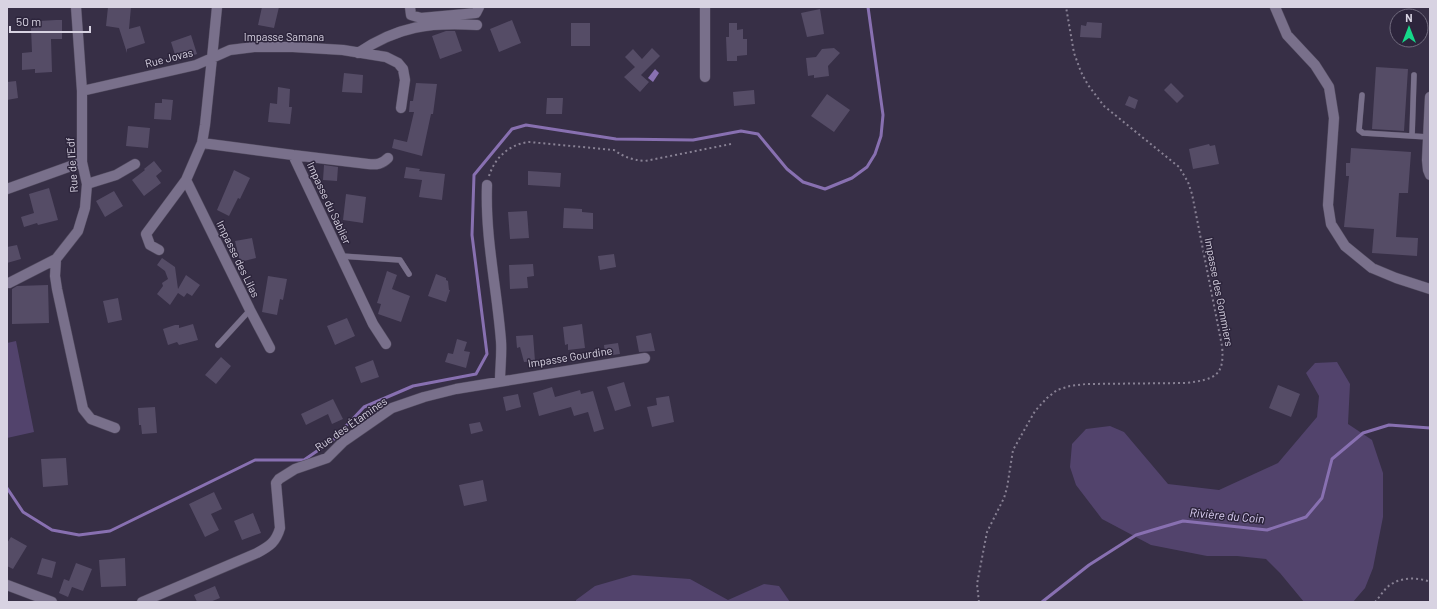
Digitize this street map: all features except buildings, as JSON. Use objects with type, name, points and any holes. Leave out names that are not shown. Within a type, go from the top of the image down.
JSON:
[{"type":"street","name":"Rue de l'Edf","points":[[9,283],[56,259],[78,231],[85,208],[87,184],[82,162],[82,91],[76,7]]},
{"type":"street","points":[[159,250],[150,245],[146,234],[186,180],[202,143],[218,7]]},
{"type":"street","points":[[410,7],[411,15],[421,18],[476,13],[479,7]]},
{"type":"street","points":[[705,7],[705,77]]},
{"type":"street","points":[[1275,7],[1288,35],[1315,65],[1329,87],[1334,118],[1328,205],[1331,224],[1345,246],[1372,268],[1396,278],[1430,289]]},
{"type":"street","points":[[358,53],[380,39],[398,31],[415,27],[461,24],[477,25]]},
{"type":"street","name":"Impasse Samana","points":[[212,58],[230,50],[254,47],[293,47],[386,57],[398,63],[403,69],[405,80],[401,108]]},
{"type":"street","name":"Rue Jovas","points":[[82,91],[196,65],[212,58]]},
{"type":"street","points":[[1430,97],[1427,160],[1430,175]]},
{"type":"street","name":"Impasse du Sablier","points":[[202,143],[293,155],[373,324],[386,344]]},
{"type":"street","points":[[293,155],[378,165],[388,158]]},
{"type":"street","points":[[7,189],[82,162]]},
{"type":"street","points":[[87,184],[116,175],[135,164]]},
{"type":"street","name":"Impasse des Lilas","points":[[186,180],[270,348]]},
{"type":"street","points":[[487,185],[486,209],[488,242],[499,316],[501,343],[500,381]]},
{"type":"street","points":[[56,259],[55,276],[57,289],[83,409],[91,419],[115,428]]},
{"type":"street","name":"Impasse Gourdine","points":[[500,381],[645,358]]},
{"type":"street","name":"Rue des Étamines","points":[[142,602],[257,553],[272,545],[280,528],[276,484],[279,479],[295,469],[326,458],[343,442],[392,408],[424,397],[456,389],[500,381]]},
{"type":"street","points":[[7,585],[52,602]]},
{"type":"lane","points":[[1412,136],[1414,75]]},
{"type":"lane","points":[[1362,94],[1360,132],[1428,137]]},
{"type":"lane","points":[[341,256],[400,260],[409,274]]},
{"type":"lane","points":[[218,345],[250,310]]},
{"type":"path","name":"Impasse des Gommiers","points":[[979,602],[977,584],[987,532],[1005,493],[1013,450],[1035,411],[1047,398],[1057,390],[1070,386],[1086,384],[1187,383],[1202,381],[1217,375],[1222,364],[1222,346],[1192,194],[1188,182],[1179,168],[1104,106],[1088,85],[1081,72],[1074,53],[1066,7]]},
{"type":"path","points":[[487,185],[490,173],[500,158],[507,150],[518,143],[529,142],[614,150],[623,156],[634,160],[645,161],[731,144]]},
{"type":"path","points":[[1375,602],[1390,585],[1397,582],[1412,579],[1430,582]]},
{"type":"shaded area","points":[[655,69],[659,73],[653,82],[648,78]]},
{"type":"shaded area","points":[[16,341],[34,432],[7,438],[7,343]]},
{"type":"shaded area","points":[[1337,362],[1350,384],[1348,424],[1372,440],[1383,473],[1383,517],[1373,568],[1365,588],[1353,602],[1304,602],[1280,573],[1266,559],[1237,556],[1207,556],[1151,545],[1102,519],[1076,485],[1070,467],[1072,444],[1086,429],[1110,426],[1124,432],[1168,484],[1219,490],[1278,463],[1317,417],[1319,396],[1306,373],[1315,363]]},
{"type":"shaded area","points":[[633,575],[690,579],[728,600],[764,584],[779,586],[790,602],[576,602],[576,600],[595,586]]},
{"type":"waterway","points":[[7,488],[23,512],[52,530],[79,535],[110,531],[255,460],[304,460],[333,440],[364,407],[413,386],[476,374],[487,354],[472,235],[474,175],[512,129],[526,125],[616,139],[693,140],[741,131],[758,134],[787,169],[803,182],[825,189],[852,178],[867,167],[875,154],[881,136],[883,115],[868,7]]},
{"type":"waterway","name":"Rivière du Coin","points":[[1042,602],[1089,565],[1136,535],[1183,521],[1267,530],[1306,517],[1322,498],[1332,459],[1363,433],[1389,425],[1430,428]]}]
